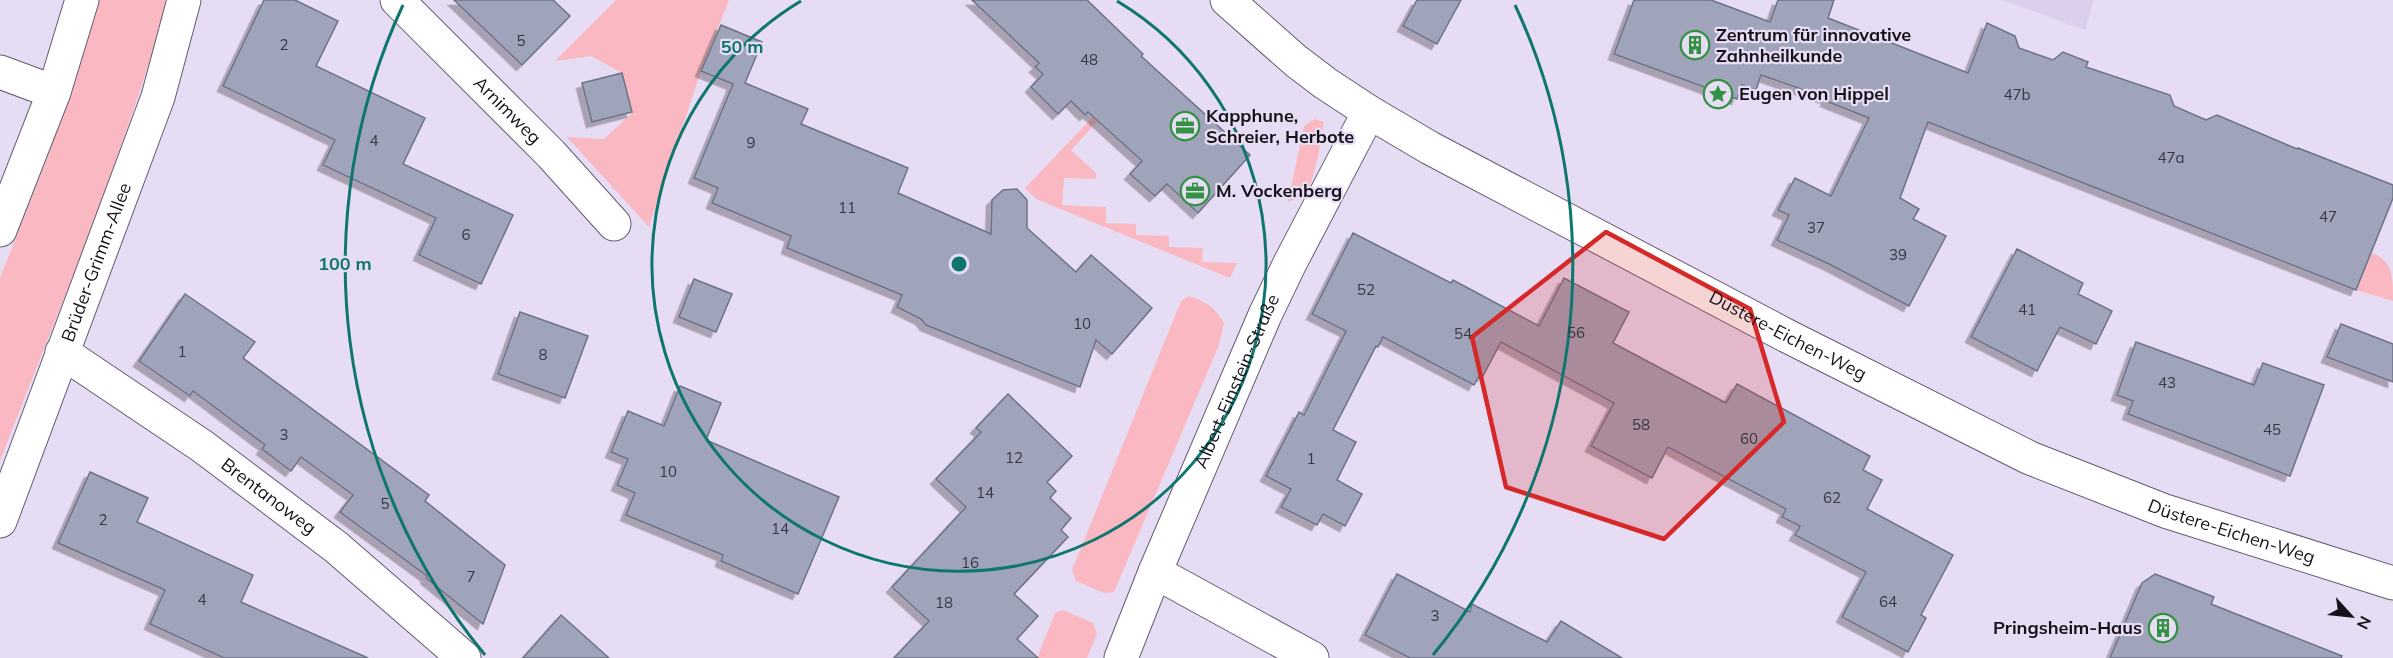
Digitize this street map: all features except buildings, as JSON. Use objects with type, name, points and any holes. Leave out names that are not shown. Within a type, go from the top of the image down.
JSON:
[{"type":"street","points":[[0,230],[54,92],[82,0]]},
{"type":"street","name":"Brüder-Grimm-Allee","points":[[0,521],[161,87],[184,0]]},
{"type":"street","name":"Arnimweg","points":[[397,0],[551,154],[614,224]]},
{"type":"street","name":"Düstere-Eichen-Weg","points":[[1227,0],[1296,62],[1369,112],[1430,148],[1789,337],[2030,458],[2165,511],[2393,584]]},
{"type":"street","points":[[0,72],[54,92]]},
{"type":"street","name":"Albert-Einstein-Straße","points":[[1121,658],[1155,572],[1290,263],[1369,112]]},
{"type":"street","name":"Brentanoweg","points":[[62,352],[202,446],[336,547],[464,658]]},
{"type":"street","points":[[1155,572],[1312,658]]},
{"type":"highlighted area","points":[[1606,232],[1750,309],[1784,422],[1664,539],[1506,487],[1472,337]]},
{"type":"shaded area","points":[[99,0],[168,0],[111,175],[0,461],[0,278],[49,154]]},
{"type":"shaded area","points":[[616,0],[729,0],[701,71],[649,227],[567,137],[604,139],[632,113],[622,73],[591,56],[555,61]]},
{"type":"shaded area","points":[[2002,0],[2094,0],[2085,30]]},
{"type":"shaded area","points":[[1093,117],[1098,121],[1071,150],[1096,173],[1096,179],[1064,178],[1062,205],[1106,207],[1106,223],[1136,224],[1136,235],[1169,236],[1169,247],[1203,248],[1202,262],[1237,263],[1230,278],[1036,199],[1025,188]]},
{"type":"shaded area","points":[[1314,119],[1324,122],[1308,194],[1288,202],[1304,126]]},
{"type":"shaded area","points":[[2372,253],[2388,265],[2392,278],[2393,301],[2356,290]]},
{"type":"shaded area","points":[[1189,296],[1210,306],[1224,323],[1219,345],[1114,592],[1104,593],[1076,581],[1072,570],[1181,301]]},
{"type":"shaded area","points":[[1063,610],[1093,623],[1097,634],[1087,658],[1037,658],[1055,613]]},
{"type":"place","name":"Zentrum für innovative Zahnheilkunde","points":[[1695,45]]},
{"type":"place","name":"Eugen von Hippel","points":[[1718,94]]},
{"type":"place","name":"Kapphune, Schreier, Herbote","points":[[1185,126]]},
{"type":"place","name":"M. Vockenberg","points":[[1195,191]]},
{"type":"place","name":"Pringsheim-Haus","points":[[2163,628]]}]
